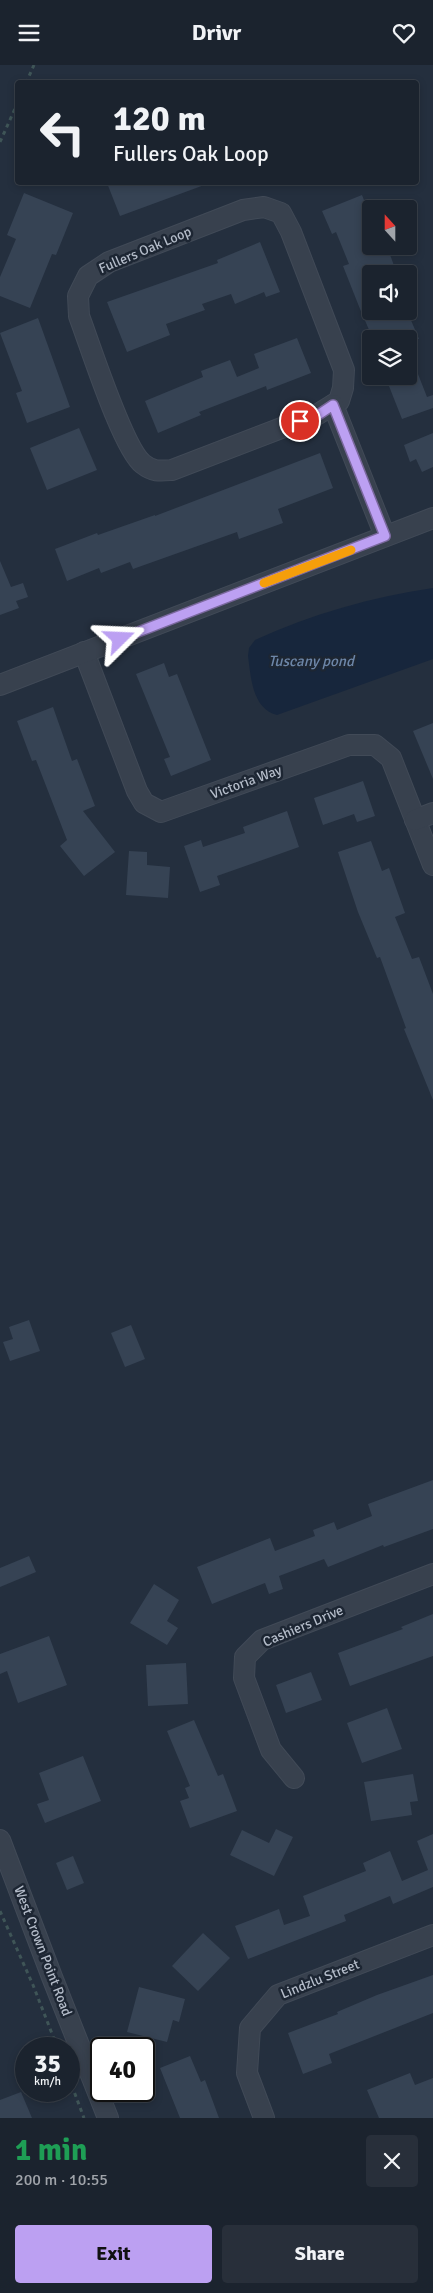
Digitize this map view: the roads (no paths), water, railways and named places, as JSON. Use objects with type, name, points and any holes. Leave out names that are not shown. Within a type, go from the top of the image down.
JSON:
[{"type":"street","name":"Fullers Oak Loop","points":[[264,207],[281,213],[292,232],[344,370],[343,388],[339,401],[333,405],[318,415],[172,470],[155,471],[142,463],[128,444],[79,316],[78,296],[88,276],[109,262],[243,210],[264,207]]},
{"type":"street","points":[[333,405],[385,536]]},
{"type":"street","points":[[0,685],[433,518]]},
{"type":"street","name":"Victoria Way","points":[[84,652],[137,791],[144,803],[161,812],[349,745],[375,745],[392,758],[424,817],[433,865]]},
{"type":"street","name":"Cashiers Drive","points":[[294,1778],[271,1750],[244,1678],[245,1657],[262,1640],[433,1574]]},
{"type":"street","name":"West Crown Point Road","points":[[0,1840],[108,2118]]},
{"type":"street","name":"Lindzlu Street","points":[[264,2118],[247,2073],[250,2029],[278,1995],[433,1935]]},
{"type":"water","name":"Tuscany pond","points":[[433,588],[433,659],[277,715],[269,712],[262,706],[254,691],[248,656],[249,648],[255,640],[320,614],[387,596]]}]
